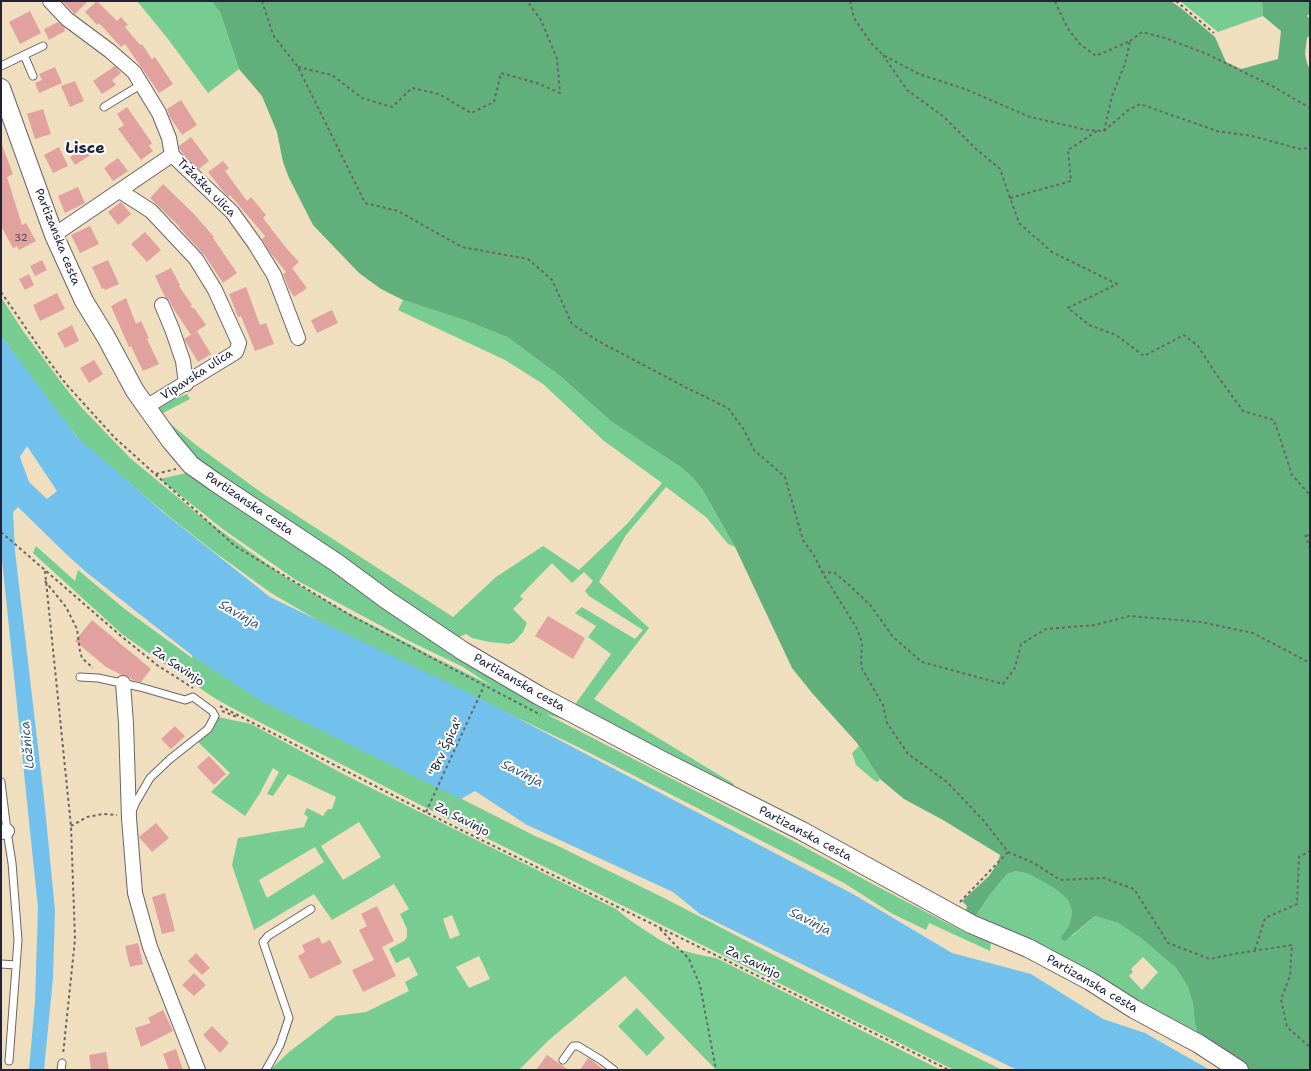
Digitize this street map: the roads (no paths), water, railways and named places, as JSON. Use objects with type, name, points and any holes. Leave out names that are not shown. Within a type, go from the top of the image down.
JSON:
[{"type":"street","name":"Tržaška ulica","points":[[50,1],[67,18],[110,50],[134,72],[159,113],[169,138],[172,155],[232,212],[256,244],[274,275],[298,338]]},
{"type":"street","name":"Partizanska cesta","points":[[1,88],[54,235],[84,301],[106,337],[134,391],[170,440],[191,465],[214,482],[338,564],[463,651],[538,695],[663,761],[802,831],[971,924],[1035,952],[1090,981],[1134,1009],[1200,1044],[1239,1070]]},
{"type":"street","points":[[54,235],[172,155]]},
{"type":"street","name":"Vipavska ulica","points":[[120,190],[151,211],[196,259],[215,290],[239,343],[236,352],[146,408]]},
{"type":"street","points":[[162,305],[183,361],[186,384]]},
{"type":"street","points":[[123,683],[126,723],[129,818],[135,893],[150,947],[198,1070]]},
{"type":"lane","points":[[1,66],[43,46]]},
{"type":"lane","points":[[24,55],[33,76]]},
{"type":"lane","points":[[104,107],[142,84]]},
{"type":"lane","points":[[80,678],[98,678],[123,683],[185,700],[193,697],[212,711],[215,716],[208,729],[170,759],[150,778],[136,802],[129,818]]},
{"type":"lane","points":[[1,782],[4,831],[12,863],[18,940],[9,1062]]},
{"type":"lane","points":[[266,1070],[280,1045],[289,1018],[263,942],[268,936],[311,909]]},
{"type":"lane","points":[[1,964],[16,965]]},
{"type":"lane","points":[[563,1060],[573,1046],[578,1046],[614,1070]]},
{"type":"water","points":[[1,336],[77,437],[164,513],[270,597],[479,698],[853,894],[952,953],[1031,974],[1103,1019],[1145,1033],[1210,1070],[1017,1070],[700,914],[673,892],[527,825],[475,791],[461,799],[261,701],[198,660],[86,572],[18,507],[13,512],[15,551],[44,798],[55,910],[53,978],[44,1070],[29,1070],[35,1001],[38,908],[1,550]],"holes":[[[27,446],[57,491],[47,499],[29,482],[20,457]]]},
{"type":"district","name":"Lisce","points":[[85,149]]},
{"type":"water label","name":"Savinja","points":[[239,615]]},
{"type":"water label","name":"Ložnica","points":[[28,745]]},
{"type":"water label","name":"Savinja","points":[[522,774]]},
{"type":"water label","name":"Savinja","points":[[810,922]]}]
